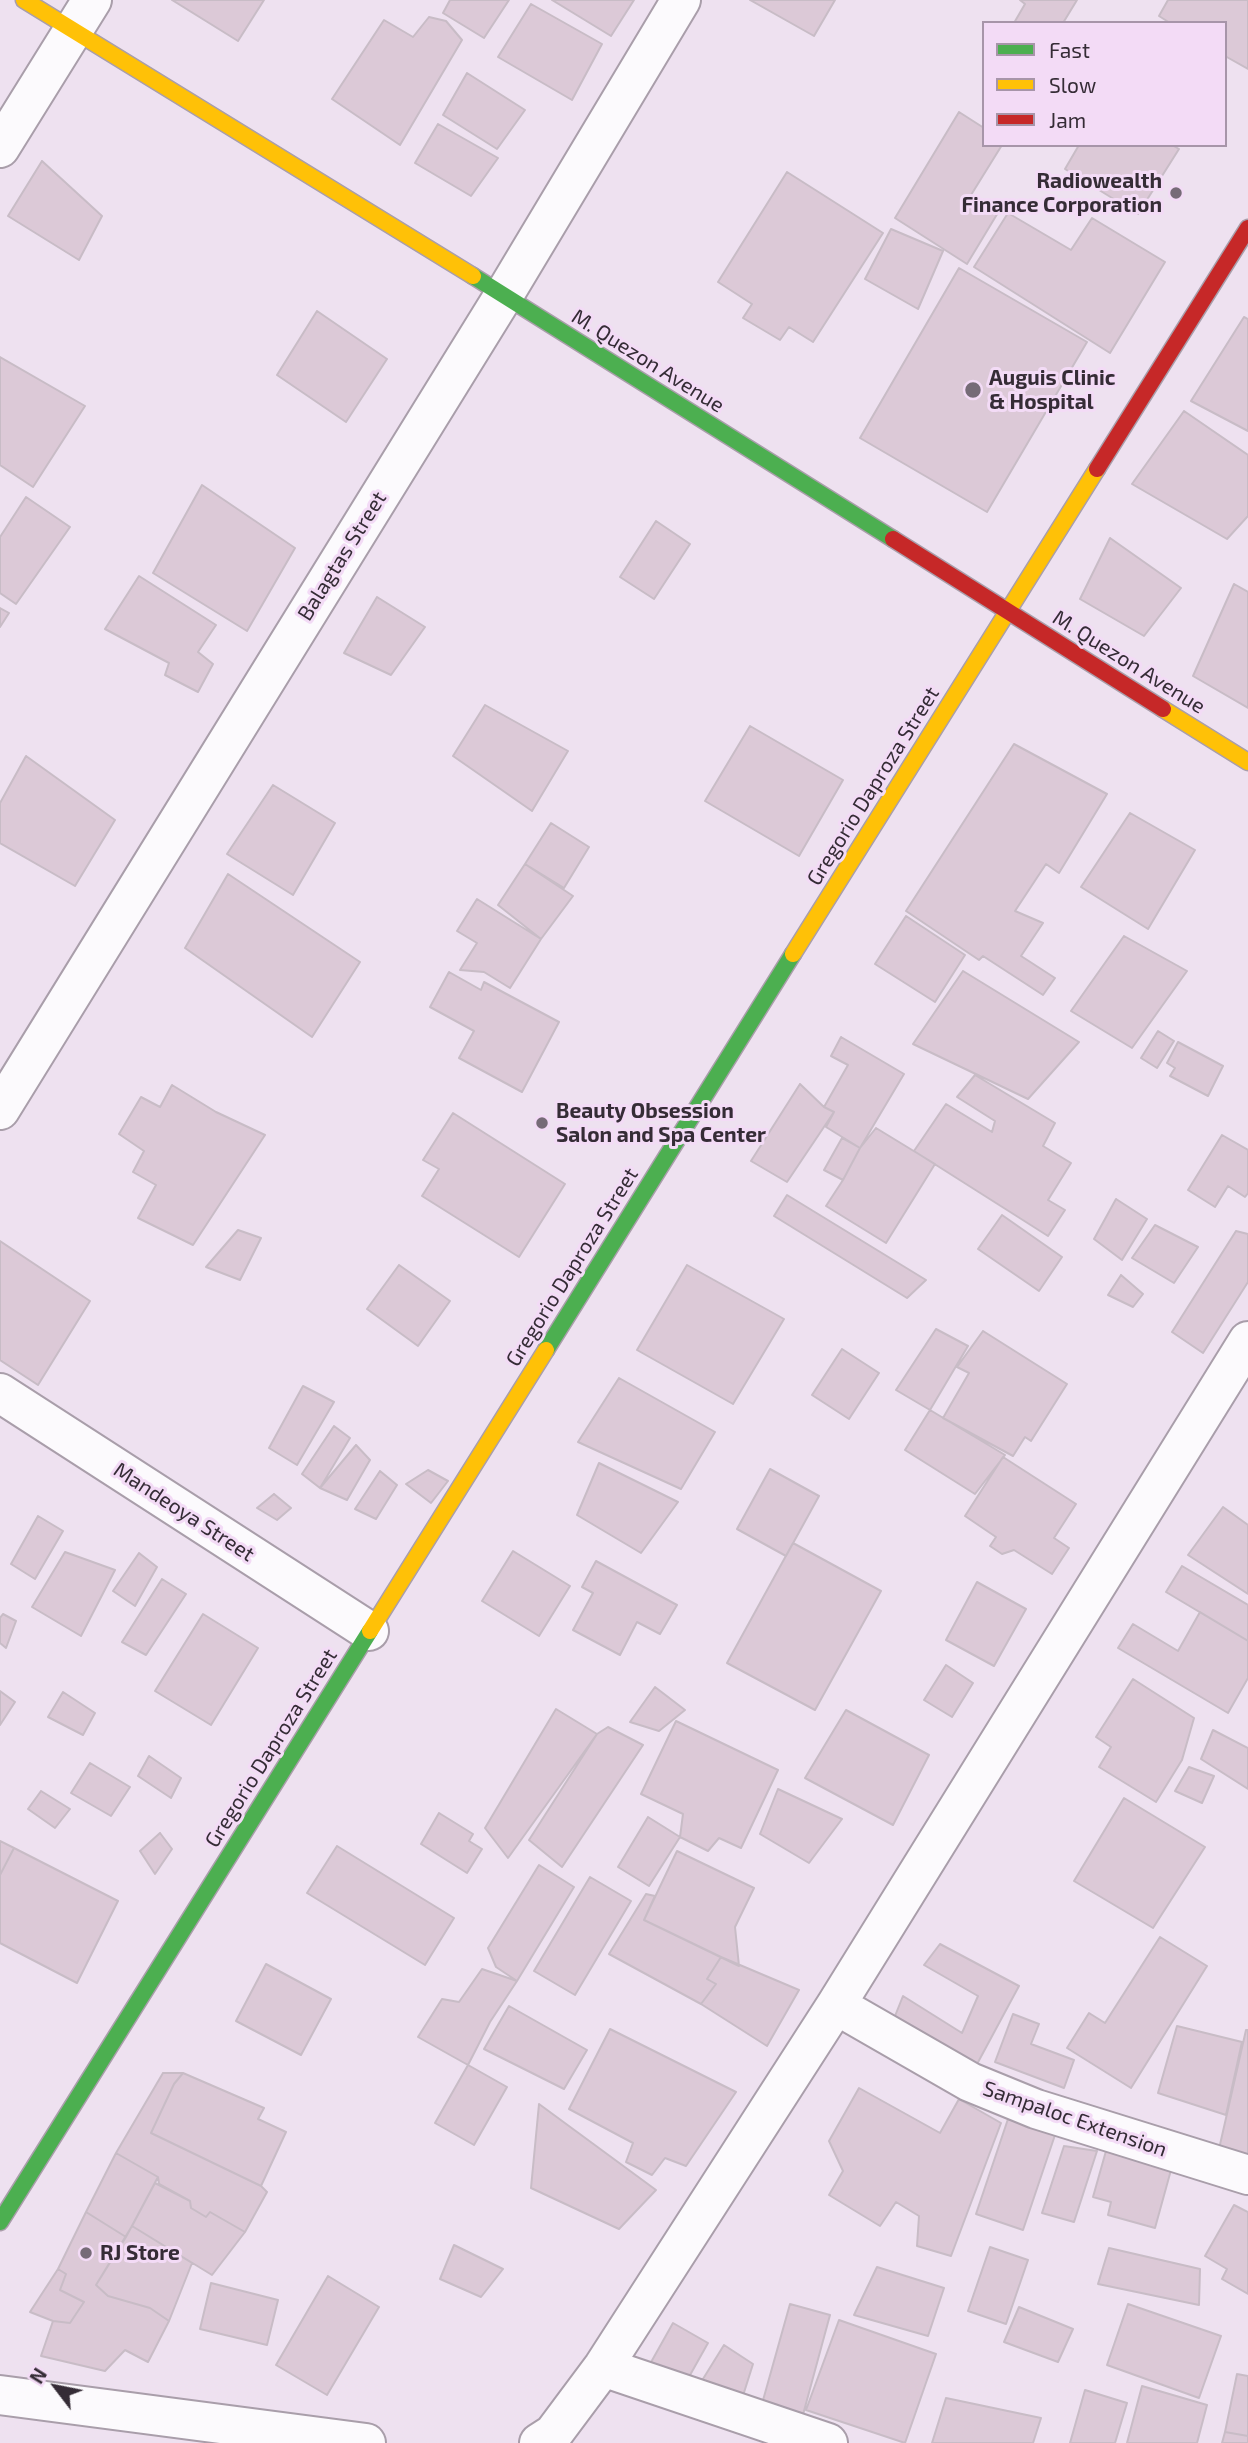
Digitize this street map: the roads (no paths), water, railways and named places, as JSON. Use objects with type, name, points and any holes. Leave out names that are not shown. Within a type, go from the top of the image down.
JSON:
[{"type":"street","name":"M. Quezon Avenue","points":[[24,0],[83,15],[503,295],[1248,762]]},
{"type":"street","name":"Balagtas Street","points":[[0,1110],[503,295],[681,0]]},
{"type":"street","points":[[0,148],[83,15]]},
{"type":"street","name":"Gregorio Daproza Street","points":[[0,2222],[1248,228]]},
{"type":"street","points":[[539,2443],[553,2434],[603,2367],[836,2005],[1248,1341]]},
{"type":"street","name":"Mandeoya Street","points":[[0,1393],[369,1631]]},
{"type":"street","name":"Sampaloc Extension","points":[[836,2005],[981,2087],[1035,2109],[1248,2175]]},
{"type":"street","points":[[603,2367],[828,2443]]},
{"type":"street","points":[[0,2395],[366,2443]]},
{"type":"place","name":"Radiowealth Finance Corporation","points":[[1176,193]]},
{"type":"place","name":"Auguis Clinic & Hospital","points":[[973,390]]},
{"type":"place","name":"Beauty Obsession Salon and Spa Center","points":[[542,1123]]},
{"type":"place","name":"RJ Store","points":[[86,2253]]}]
